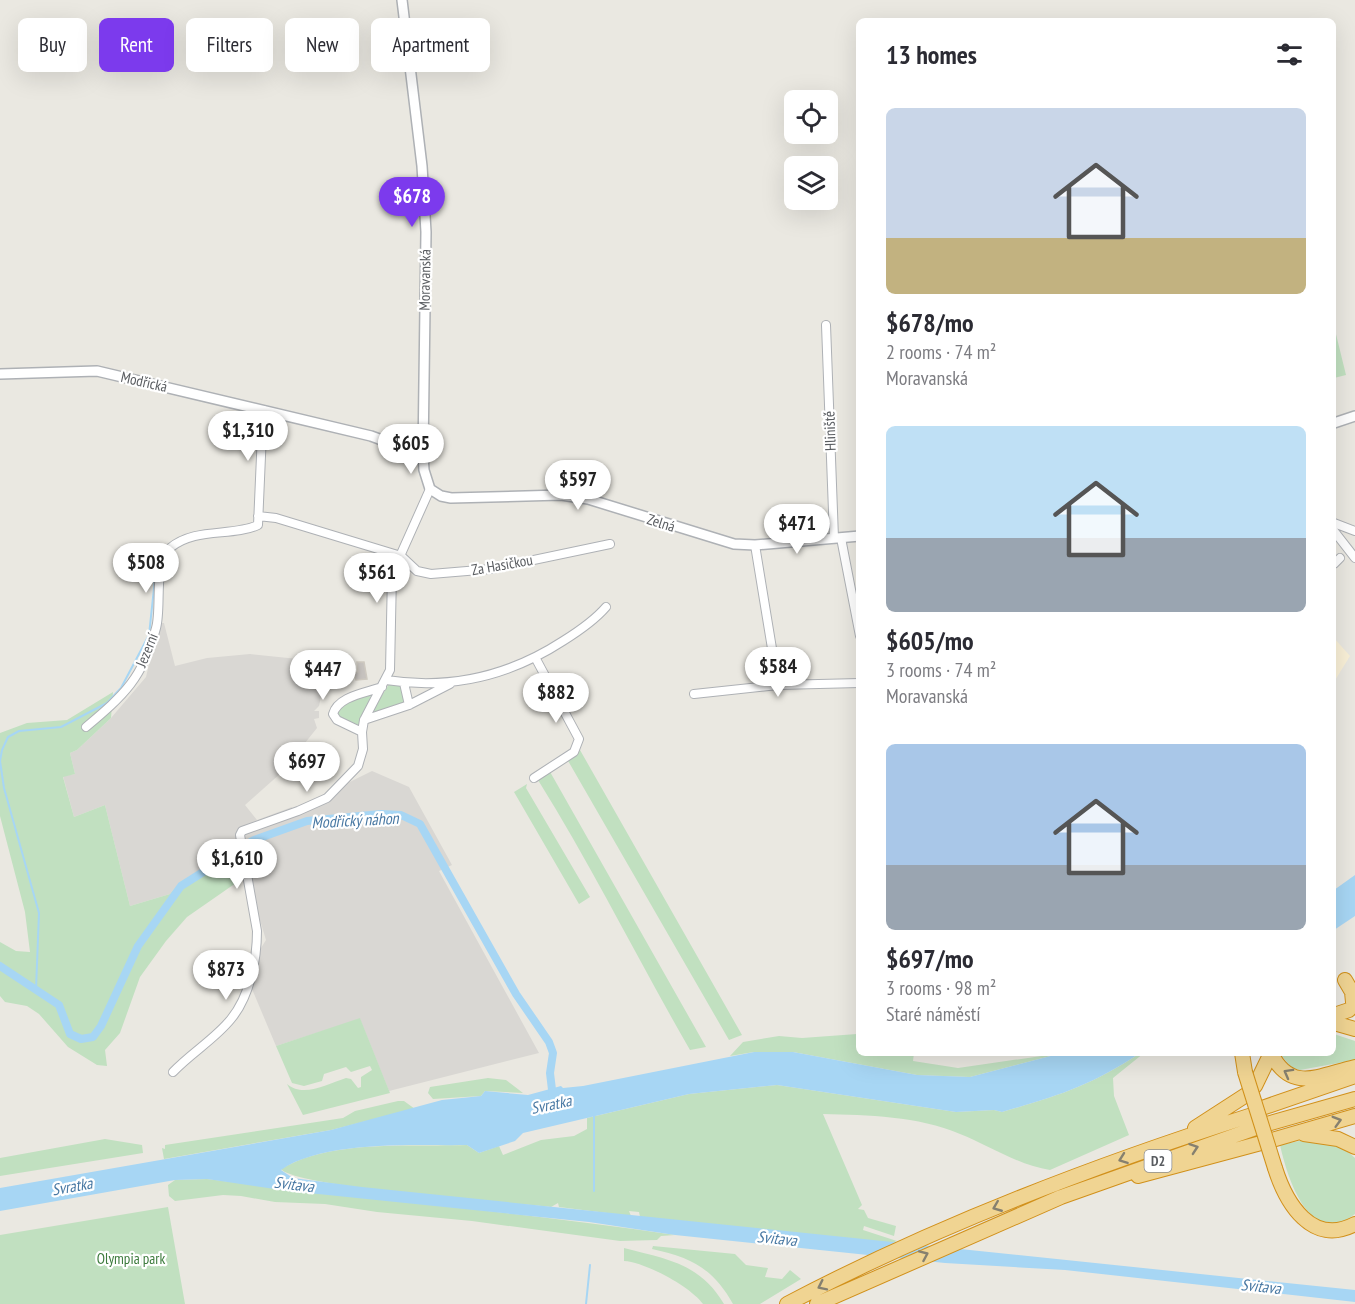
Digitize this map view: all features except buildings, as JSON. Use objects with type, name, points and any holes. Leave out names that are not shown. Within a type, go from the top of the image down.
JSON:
[{"type":"highway","points":[[1336,1014],[1352,1004],[1352,992],[1344,981]]},
{"type":"highway","points":[[1336,1023],[1355,1028]]},
{"type":"highway","points":[[1242,1056],[1245,1072],[1286,1197],[1303,1219],[1318,1228],[1333,1231],[1355,1224]]},
{"type":"highway","points":[[1178,1139],[1250,1091],[1264,1072],[1270,1056]]},
{"type":"highway","points":[[1273,1056],[1282,1071],[1300,1078],[1313,1078],[1355,1067]]},
{"type":"highway","points":[[1260,1118],[1355,1076]]},
{"type":"highway","name":"D2","points":[[817,1304],[964,1237],[1060,1197],[1260,1118],[1355,1086]]},
{"type":"highway","name":"D2","points":[[787,1304],[938,1232],[1051,1185],[1178,1139],[1260,1118],[1355,1099]]},
{"type":"highway","points":[[1060,1197],[1355,1116]]},
{"type":"highway","points":[[1270,1140],[1319,1135],[1338,1139],[1355,1147]]},
{"type":"street","name":"Moravanská","points":[[402,0],[422,166],[426,232],[423,455],[424,470],[430,489]]},
{"type":"street","name":"Hliniště","points":[[826,325],[838,538],[856,618]]},
{"type":"street","name":"Modřická","points":[[0,374],[97,371],[371,436],[423,455]]},
{"type":"street","points":[[263,410],[258,516],[276,518],[401,556]]},
{"type":"street","points":[[1336,422],[1355,416]]},
{"type":"street","name":"Zelná","points":[[430,489],[451,498],[561,495],[588,499],[711,538],[755,545],[856,536]]},
{"type":"street","points":[[173,1072],[232,1018],[245,993],[257,938],[240,841],[242,831],[298,812],[327,798],[358,766],[363,749],[364,720],[390,670],[391,578],[430,489]]},
{"type":"street","name":"Jezerní","points":[[86,727],[124,696],[143,666],[157,626],[159,583],[166,552],[172,546],[212,531],[251,528],[258,525],[258,516]]},
{"type":"street","points":[[1336,524],[1355,531]]},
{"type":"street","points":[[1336,536],[1344,554],[1355,558]]},
{"type":"street","name":"Za Hasičkou","points":[[401,556],[417,572],[431,574],[491,569],[610,544]]},
{"type":"street","points":[[755,545],[778,685]]},
{"type":"street","points":[[1336,562],[1344,554]]},
{"type":"street","points":[[362,732],[337,720],[333,714],[335,707],[344,700],[384,684],[451,684],[483,678],[536,659],[590,624],[606,607]]},
{"type":"street","points":[[534,778],[574,752],[579,739],[536,659]]},
{"type":"street","points":[[404,683],[409,705]]},
{"type":"street","points":[[694,694],[778,685],[856,683]]},
{"type":"street","points":[[364,720],[409,705],[451,684]]},
{"type":"street","points":[[1352,1004],[1349,1019],[1355,1028]]},
{"type":"shaded area","points":[[159,623],[164,623],[175,666],[207,658],[250,654],[298,659],[317,668],[308,682],[323,687],[319,706],[314,711],[319,711],[319,718],[314,719],[317,728],[281,773],[245,805],[257,820],[292,807],[291,811],[372,771],[409,787],[452,865],[439,871],[539,1053],[389,1091],[360,1019],[276,1046],[252,989],[261,948],[266,940],[238,847],[180,882],[170,894],[130,906],[105,805],[74,817],[63,776],[75,774],[70,753],[77,750],[111,718],[146,677]]},
{"type":"shaded area","points":[[1336,640],[1350,656],[1336,679]]},
{"type":"green space","points":[[1336,334],[1346,375],[1336,378]]},
{"type":"green space","points":[[389,684],[401,686],[405,702],[403,705],[370,715]]},
{"type":"green space","points":[[113,692],[111,718],[77,750],[70,753],[75,774],[63,777],[74,817],[105,805],[130,906],[170,894],[180,882],[238,847],[246,876],[187,917],[166,941],[140,977],[120,1033],[105,1050],[107,1066],[97,1065],[68,1047],[39,1014],[27,1006],[5,1002],[0,996],[0,942],[16,951],[30,952],[25,912],[0,816],[0,733],[27,723],[67,720]]},
{"type":"green space","points":[[372,693],[359,726],[339,718],[335,710],[347,701]]},
{"type":"green space","points":[[580,750],[742,1035],[729,1040],[567,759]]},
{"type":"green space","points":[[549,770],[706,1047],[690,1050],[578,847],[538,780]]},
{"type":"green space","points":[[527,784],[526,788],[590,897],[579,904],[514,792]]},
{"type":"green space","points":[[360,1018],[390,1093],[303,1115],[287,1084],[300,1090],[308,1090],[346,1078],[351,1079],[358,1088],[361,1087],[361,1077],[372,1070],[370,1066],[351,1072],[346,1067],[324,1074],[322,1081],[304,1086],[292,1083],[276,1046]]},
{"type":"green space","points":[[856,1034],[856,1056],[914,1056],[913,1061],[958,1068],[1050,1056],[970,1077],[917,1075],[793,1052],[754,1052],[730,1056],[743,1042],[779,1036],[802,1038]]},
{"type":"green space","points":[[1336,1035],[1355,1041],[1355,1060],[1300,1070],[1292,1068],[1282,1056],[1336,1056]]},
{"type":"green space","points":[[1135,1056],[1140,1056],[1113,1078],[1114,1096],[1129,1135],[1050,1170],[1027,1164],[960,1134],[927,1123],[875,1116],[823,1114],[862,1205],[858,1209],[864,1210],[868,1218],[896,1226],[894,1236],[864,1226],[863,1230],[897,1241],[892,1243],[640,1217],[639,1212],[629,1211],[631,1216],[559,1207],[558,1203],[551,1207],[362,1188],[295,1176],[281,1169],[301,1159],[323,1153],[371,1146],[467,1145],[479,1153],[499,1146],[503,1155],[541,1140],[574,1136],[587,1129],[587,1118],[689,1094],[777,1085],[956,1112],[994,1110],[1002,1112],[1073,1089]]},
{"type":"green space","points":[[488,1078],[506,1080],[523,1093],[485,1091],[481,1096],[433,1099],[428,1093],[430,1087]]},
{"type":"green space","points":[[404,1101],[415,1109],[331,1130],[164,1159],[162,1148],[165,1149],[165,1145],[343,1118],[355,1111]]},
{"type":"green space","points":[[105,1139],[142,1145],[143,1153],[0,1176],[0,1158]]},
{"type":"green space","points":[[1299,1141],[1336,1146],[1355,1158],[1355,1214],[1339,1223],[1325,1223],[1313,1216],[1303,1205],[1288,1174],[1280,1145]]},
{"type":"green space","points":[[207,1179],[558,1219],[675,1235],[661,1236],[657,1240],[620,1241],[325,1204],[275,1202],[223,1195],[175,1201],[169,1196],[168,1185],[175,1180]]},
{"type":"green space","name":"Olympia park","points":[[168,1207],[185,1304],[0,1304],[0,1235]]},
{"type":"green space","points":[[653,1246],[735,1254],[746,1265],[768,1268],[765,1277],[782,1279],[790,1270],[801,1279],[760,1304],[733,1304],[709,1273],[689,1260],[652,1249]]},
{"type":"green space","points":[[624,1248],[668,1260],[693,1271],[715,1290],[724,1304],[703,1304],[689,1290],[667,1277],[644,1266],[624,1261]]},
{"type":"water","points":[[1355,875],[1355,916],[1336,929],[1336,889]]},
{"type":"water","points":[[754,1052],[793,1052],[917,1075],[970,1077],[1050,1056],[1135,1056],[1106,1074],[1073,1089],[1002,1112],[994,1110],[956,1112],[777,1085],[689,1094],[523,1133],[515,1141],[479,1153],[467,1145],[397,1145],[345,1149],[299,1160],[281,1170],[293,1178],[362,1187],[1355,1290],[1355,1302],[1065,1270],[945,1263],[675,1235],[589,1222],[289,1191],[207,1179],[175,1180],[0,1211],[0,1188],[331,1130],[442,1100],[481,1096],[485,1091],[528,1095],[561,1086],[563,1088]]},
{"type":"waterway","points":[[36,989],[39,913],[4,788],[0,761],[2,750],[8,737],[19,731],[61,727],[107,703],[121,688],[149,635],[157,560]]},
{"type":"waterway","name":"Modřický náhon","points":[[0,966],[59,1005],[70,1034],[81,1039],[93,1037],[101,1026],[138,946],[181,886],[254,840],[307,821],[381,814],[401,815],[420,824],[516,994],[549,1042],[553,1053],[550,1073],[553,1098]]},
{"type":"waterway","points":[[594,1116],[594,1191]]},
{"type":"waterway","points":[[586,1304],[590,1265]]},
{"type":"water label","name":"Svratka","points":[[551,1104]]},
{"type":"water label","name":"Svitava","points":[[294,1184]]},
{"type":"water label","name":"Svratka","points":[[72,1186]]},
{"type":"water label","name":"Svitava","points":[[777,1238]]},
{"type":"water label","name":"Svitava","points":[[1261,1286]]}]
